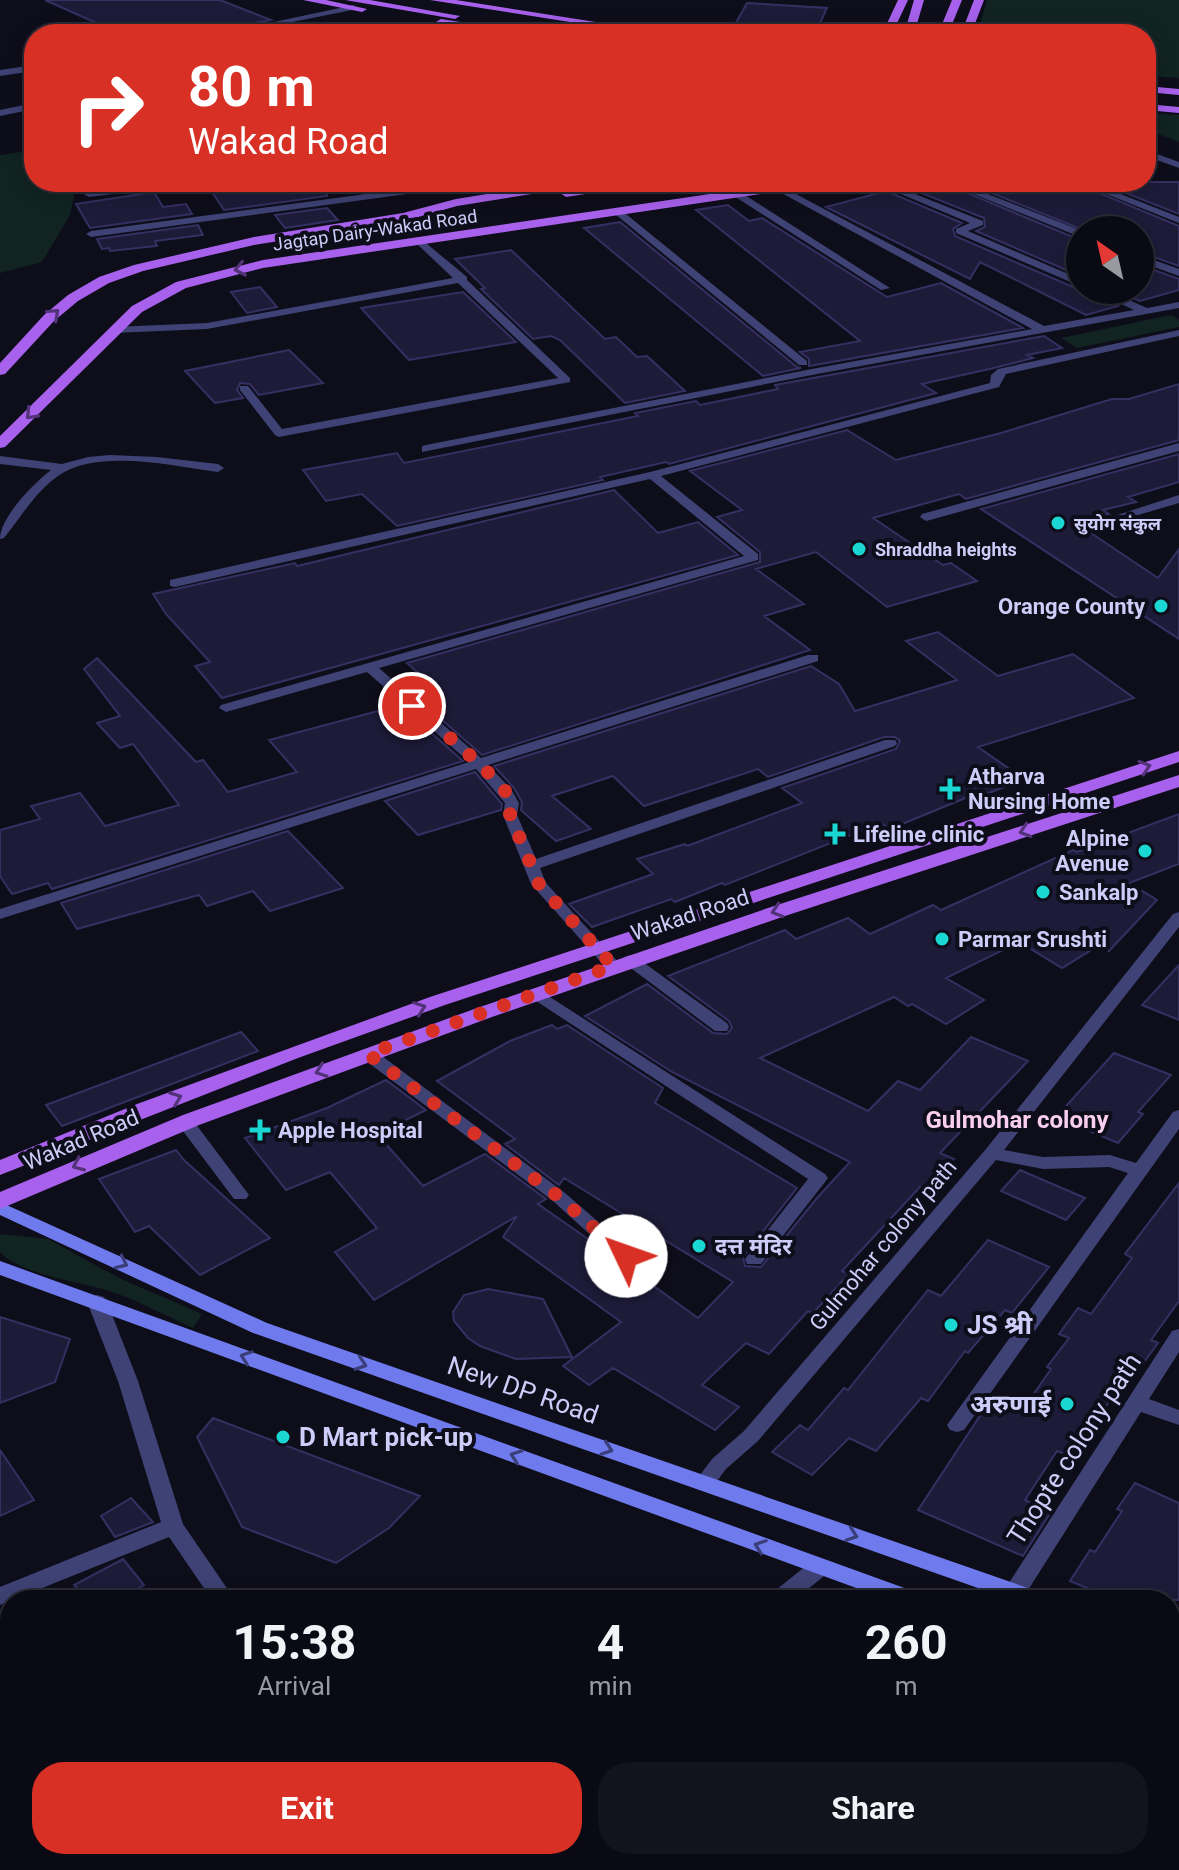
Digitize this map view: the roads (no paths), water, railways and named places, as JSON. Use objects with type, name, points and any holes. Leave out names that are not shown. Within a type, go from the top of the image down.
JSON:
[{"type":"main road","points":[[308,0],[483,24]]},
{"type":"main road","points":[[435,0],[599,24]]},
{"type":"main road","points":[[482,0],[644,24]]},
{"type":"main road","points":[[892,24],[903,0]]},
{"type":"main road","points":[[912,24],[919,0]]},
{"type":"main road","points":[[947,24],[957,0]]},
{"type":"main road","points":[[970,24],[979,0]]},
{"type":"main road","points":[[352,4],[459,24]]},
{"type":"main road","points":[[1156,81],[1179,82]]},
{"type":"main road","points":[[1156,90],[1179,92]]},
{"type":"main road","points":[[1156,105],[1179,107]]},
{"type":"main road","points":[[0,371],[49,318],[73,298],[104,280],[167,260],[254,241],[404,217],[456,203],[518,192]]},
{"type":"main road","name":"Jagtap Dairy-Wakad Road","points":[[404,217],[571,192]]},
{"type":"main road","points":[[313,256],[435,231],[687,192]]},
{"type":"main road","name":"Jagtap Dairy-Wakad Road","points":[[0,444],[6,432],[113,330],[137,309],[181,285],[224,272],[313,256],[751,192]]},
{"type":"main road","name":"Wakad Road","points":[[0,1168],[254,1068],[595,947],[1179,756]]},
{"type":"main road","name":"Wakad Road","points":[[0,1201],[77,1165],[536,993],[1179,781]]},
{"type":"main road","name":"New DP Road","points":[[0,1208],[260,1328],[1009,1590]]},
{"type":"main road","points":[[0,1268],[885,1590]]},
{"type":"street","points":[[265,24],[352,4]]},
{"type":"street","points":[[0,73],[24,69]]},
{"type":"street","points":[[0,113],[24,108]]},
{"type":"street","points":[[1156,157],[1179,165]]},
{"type":"street","points":[[89,194],[105,192]]},
{"type":"street","points":[[91,234],[388,192]]},
{"type":"street","points":[[445,192],[456,203]]},
{"type":"street","points":[[786,192],[1041,329]]},
{"type":"street","points":[[903,192],[979,223],[960,231],[1066,277]]},
{"type":"street","points":[[974,192],[1066,228]]},
{"type":"street","points":[[1107,192],[1179,220]]},
{"type":"street","points":[[737,194],[885,288]]},
{"type":"street","points":[[618,212],[803,363]]},
{"type":"street","points":[[244,388],[279,433],[566,380],[421,242]]},
{"type":"street","points":[[1154,263],[1179,273]]},
{"type":"street","points":[[113,330],[207,326],[463,279]]},
{"type":"street","points":[[1129,304],[1145,311]]},
{"type":"street","points":[[426,449],[1179,305]]},
{"type":"street","points":[[175,583],[652,475],[995,385],[997,375],[1002,371],[1179,333]]},
{"type":"street","points":[[926,517],[1179,447]]},
{"type":"street","points":[[0,535],[54,473],[81,461],[124,459],[218,468]]},
{"type":"street","points":[[0,460],[64,468]]},
{"type":"street","points":[[226,708],[753,557],[652,475]]},
{"type":"street","points":[[1111,519],[1179,499]]},
{"type":"street","points":[[0,914],[813,658]]},
{"type":"street","points":[[369,667],[478,764],[508,795],[512,803],[510,815],[539,884],[595,947],[721,1027]]},
{"type":"street","points":[[530,866],[890,743]]},
{"type":"street","name":"Gulmohar colony path","points":[[704,1483],[719,1464],[751,1436],[992,1153],[1179,917]]},
{"type":"street","points":[[536,993],[819,1178],[754,1259]]},
{"type":"street","points":[[368,1054],[559,1197],[648,1276]]},
{"type":"street","points":[[957,1425],[1179,1116]]},
{"type":"street","points":[[186,1123],[240,1195]]},
{"type":"street","points":[[992,1153],[1043,1163],[1110,1161],[1138,1170]]},
{"type":"street","points":[[97,1302],[128,1381],[173,1526],[217,1590]]},
{"type":"street","name":"Thopte colony path","points":[[1016,1590],[1179,1336]]},
{"type":"street","points":[[1138,1403],[1179,1418]]},
{"type":"street","points":[[15,1590],[173,1526]]},
{"type":"street","points":[[791,1590],[820,1567]]},
{"type":"place","name":"सुयोग संकुल","points":[[1058,523]]},
{"type":"place","name":"Shraddha heights","points":[[859,549]]},
{"type":"place","name":"Orange County","points":[[1161,606]]},
{"type":"place","name":"Atharva Nursing Home","points":[[950,789]]},
{"type":"place","name":"Lifeline clinic","points":[[835,834]]},
{"type":"place","name":"Alpine Avenue","points":[[1145,851]]},
{"type":"place","name":"Sankalp","points":[[1043,892]]},
{"type":"place","name":"Parmar Srushti","points":[[942,939]]},
{"type":"place","name":"Apple Hospital","points":[[260,1130]]},
{"type":"place","name":"दत्त मंदिर","points":[[699,1246]]},
{"type":"place","name":"JS श्री","points":[[951,1325]]},
{"type":"place","name":"अरुणाई","points":[[1067,1404]]},
{"type":"place","name":"D Mart pick-up","points":[[283,1437]]},
{"type":"district","name":"Gulmohar colony","points":[[1017,1120]]}]
